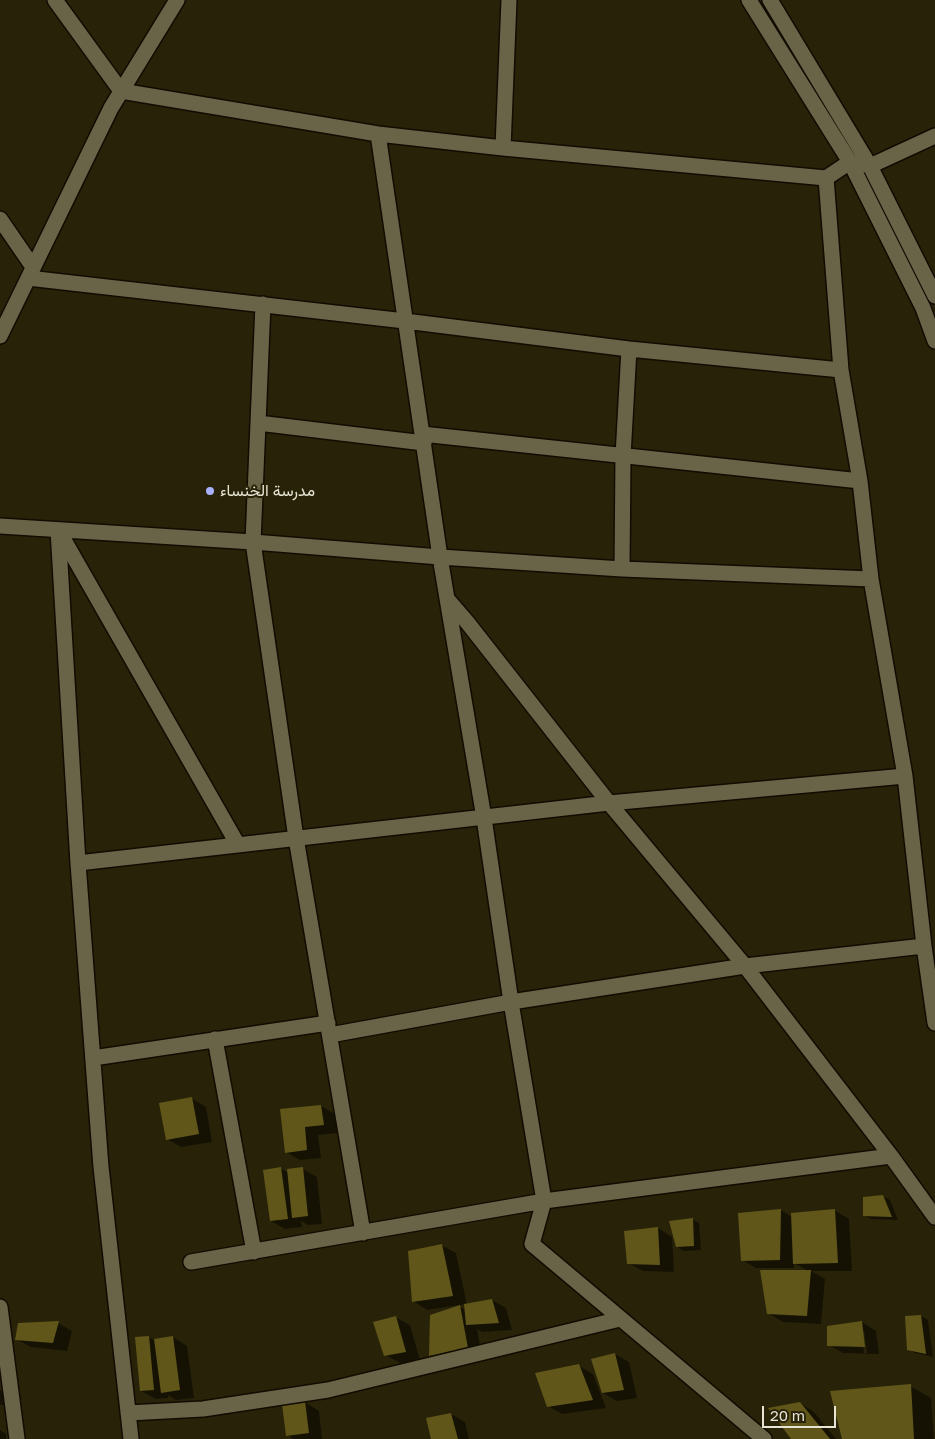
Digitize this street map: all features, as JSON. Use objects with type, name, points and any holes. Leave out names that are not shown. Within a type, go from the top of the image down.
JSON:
[{"type":"street","points":[[55,0],[121,91],[378,134],[503,148],[826,178],[850,162],[870,166],[935,136]]},
{"type":"street","points":[[0,336],[111,108],[177,0]]},
{"type":"street","points":[[503,148],[510,0]]},
{"type":"street","points":[[749,0],[850,162],[923,308],[935,341]]},
{"type":"street","points":[[770,0],[870,166],[935,296]]},
{"type":"street","points":[[378,134],[440,557],[484,818],[511,1002],[544,1201],[532,1244],[764,1439]]},
{"type":"street","points":[[826,178],[841,370],[860,481],[871,579],[906,776],[924,946],[935,1023]]},
{"type":"street","points":[[0,219],[30,272]]},
{"type":"street","points":[[30,272],[263,304],[629,349],[841,370]]},
{"type":"street","points":[[263,304],[253,542],[296,838],[363,1233]]},
{"type":"street","points":[[622,569],[623,456],[629,349]]},
{"type":"street","points":[[258,423],[623,456],[860,481]]},
{"type":"street","points":[[0,526],[622,569],[871,579]]},
{"type":"street","points":[[58,530],[238,845]]},
{"type":"street","points":[[58,530],[78,863],[101,1167],[132,1439]]},
{"type":"street","points":[[448,599],[610,802],[745,966],[891,1156],[935,1217]]},
{"type":"street","points":[[78,863],[484,818],[610,802],[906,776]]},
{"type":"street","points":[[93,1058],[215,1040],[328,1029],[745,966],[924,946]]},
{"type":"street","points":[[215,1040],[254,1252]]},
{"type":"street","points":[[191,1262],[544,1201],[891,1156]]},
{"type":"street","points":[[0,1307],[16,1439]]},
{"type":"street","points":[[128,1412],[203,1409],[328,1390],[620,1319]]},
{"type":"building","points":[[192,1097],[199,1134],[166,1140],[159,1103]]},
{"type":"building","points":[[321,1105],[324,1125],[305,1127],[307,1150],[285,1153],[280,1109]]},
{"type":"building","points":[[281,1167],[288,1219],[270,1221],[263,1170]]},
{"type":"building","points":[[303,1167],[308,1216],[292,1218],[287,1169]]},
{"type":"building","points":[[883,1195],[892,1217],[863,1216],[863,1197]]},
{"type":"building","points":[[781,1209],[780,1260],[741,1261],[738,1213]]},
{"type":"building","points":[[835,1209],[838,1263],[793,1264],[791,1213]]},
{"type":"building","points":[[693,1218],[694,1246],[676,1247],[669,1221]]},
{"type":"building","points":[[658,1227],[660,1265],[627,1264],[624,1231]]},
{"type":"building","points":[[442,1244],[453,1296],[412,1302],[408,1251]]},
{"type":"building","points":[[760,1270],[811,1270],[807,1316],[767,1314]]},
{"type":"building","points":[[492,1299],[499,1323],[466,1325],[464,1304]]},
{"type":"building","points":[[460,1305],[468,1348],[429,1356],[430,1315]]},
{"type":"building","points":[[921,1315],[926,1354],[907,1350],[905,1316]]},
{"type":"building","points":[[396,1316],[406,1352],[384,1356],[373,1322]]},
{"type":"building","points":[[59,1321],[53,1343],[15,1340],[18,1323]]},
{"type":"building","points":[[862,1321],[865,1347],[827,1346],[827,1326]]},
{"type":"building","points":[[149,1336],[154,1390],[140,1391],[135,1337]]},
{"type":"building","points":[[173,1336],[180,1390],[161,1393],[154,1339]]},
{"type":"building","points":[[615,1353],[624,1390],[602,1393],[591,1359]]},
{"type":"building","points":[[579,1364],[593,1400],[547,1407],[535,1373]]},
{"type":"building","points":[[911,1384],[914,1439],[842,1439],[830,1391]]},
{"type":"building","points":[[305,1401],[309,1433],[286,1436],[282,1404]]},
{"type":"building","points":[[800,1402],[830,1439],[791,1439],[768,1408]]},
{"type":"building","points":[[451,1413],[458,1439],[431,1439],[426,1418]]},
{"type":"place","name":"مدرسة الخنساء","points":[[210,491]]}]
